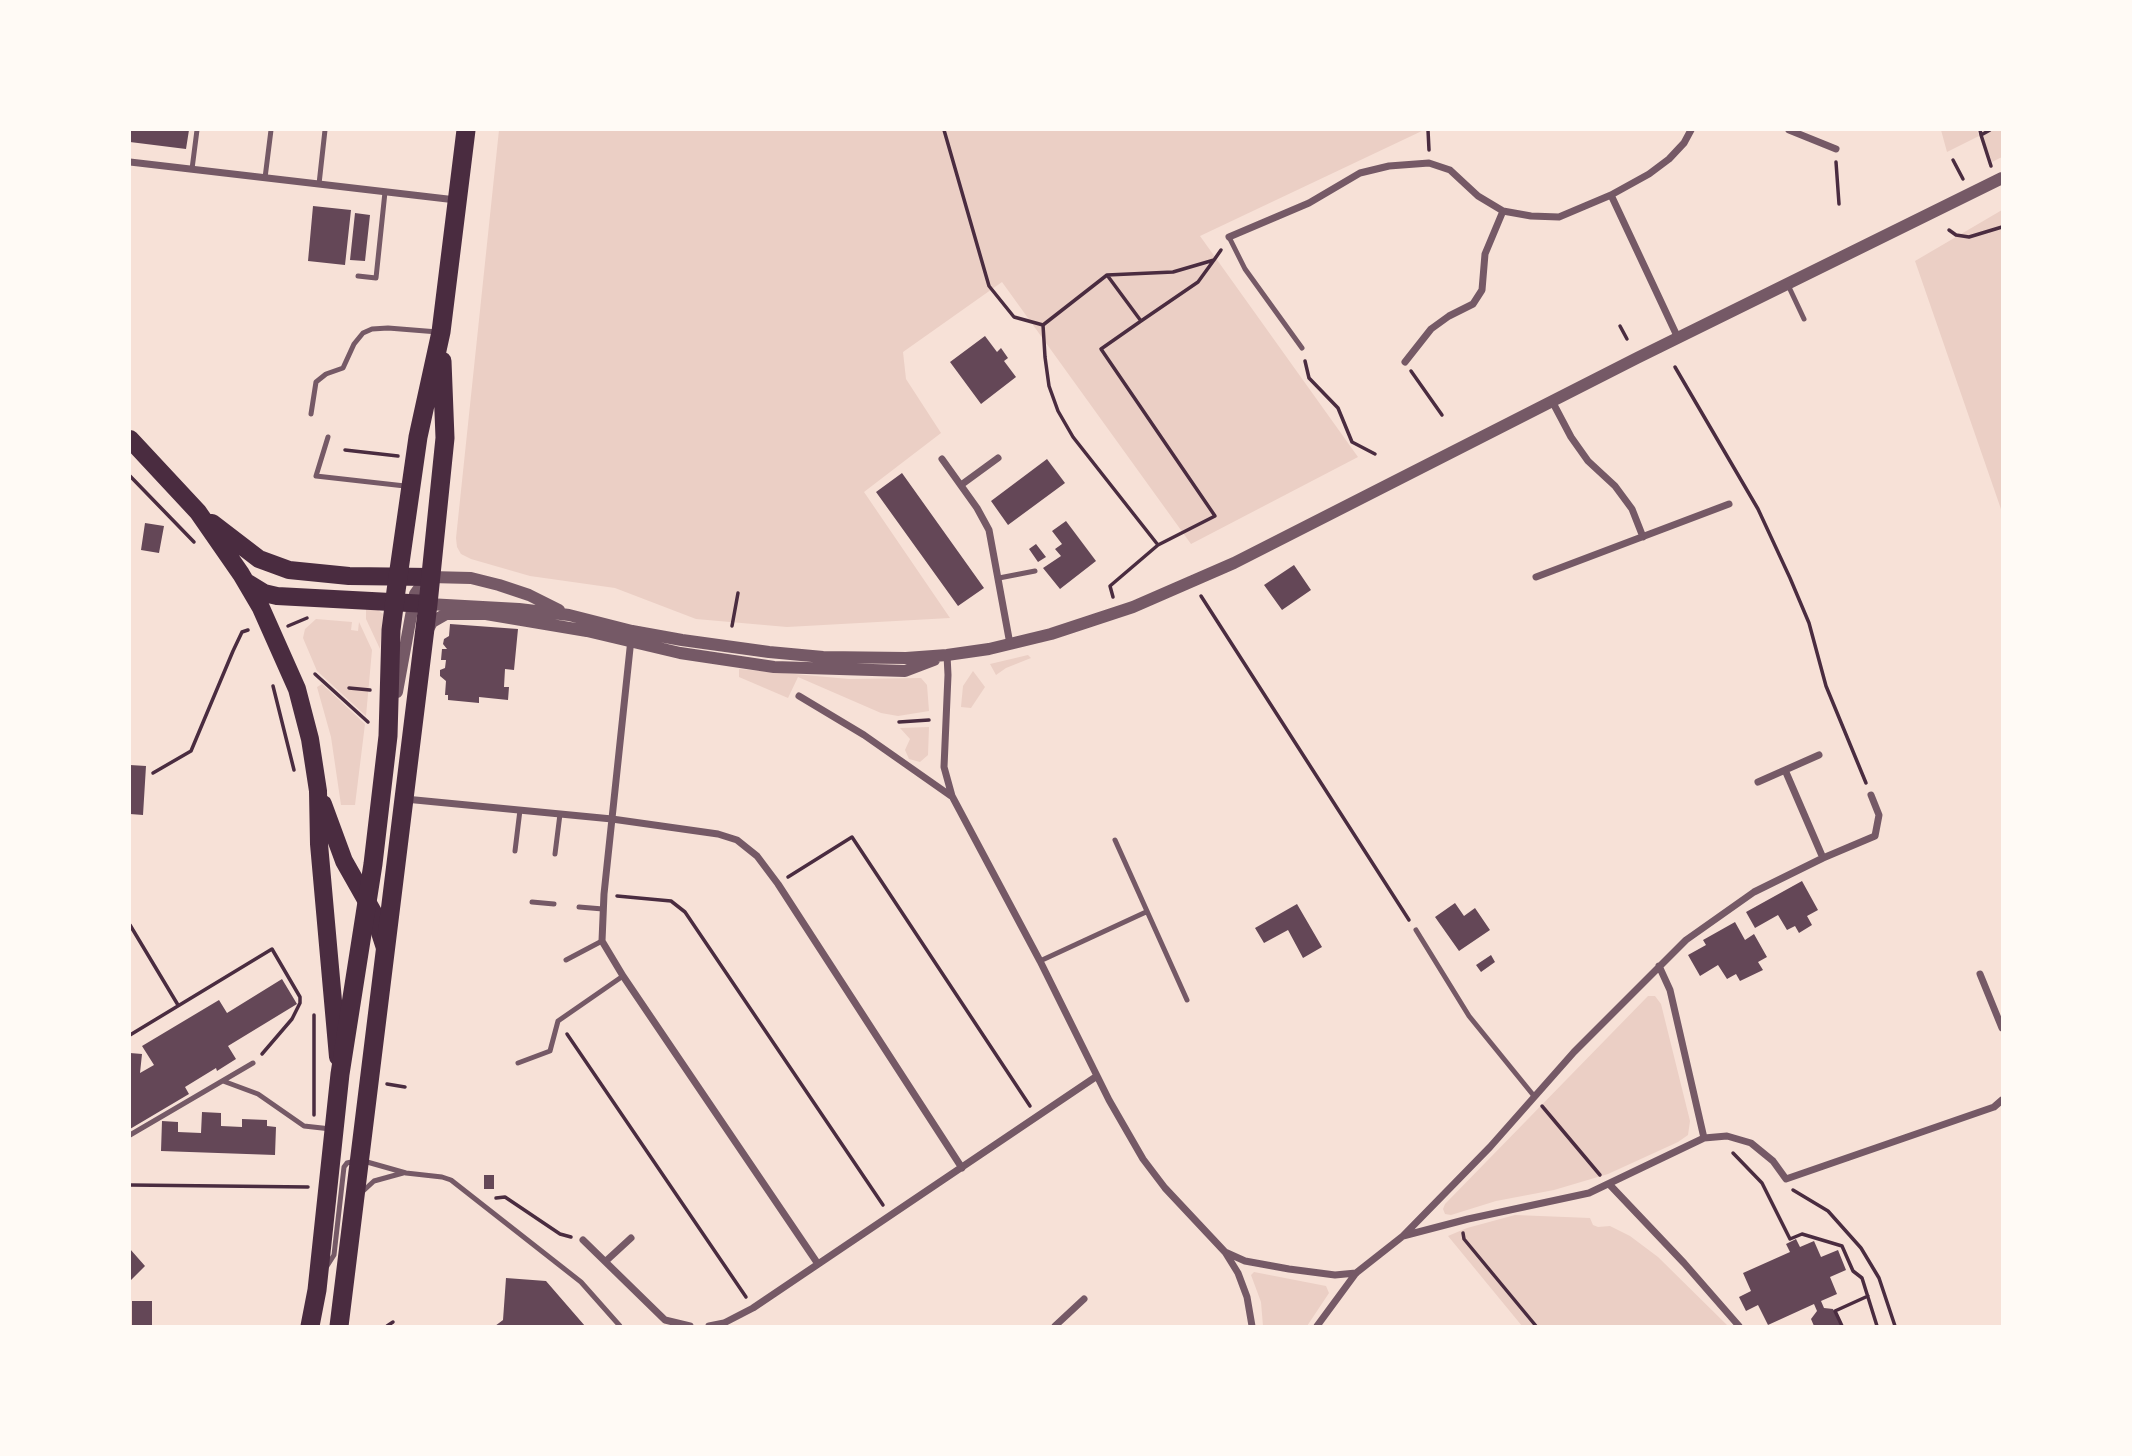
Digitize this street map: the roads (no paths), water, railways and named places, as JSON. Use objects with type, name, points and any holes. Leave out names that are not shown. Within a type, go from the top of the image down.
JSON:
[{"type":"highway","points":[[338,1326],[425,635],[398,576],[418,437],[441,332],[466,130]]},
{"type":"highway","points":[[310,1326],[318,1280],[340,1074],[367,900],[388,736],[412,603],[430,577],[445,438],[441,332]]},
{"type":"main road","points":[[130,439],[198,512],[246,582],[261,608],[297,689],[310,739],[318,791],[319,844],[340,1074]]},
{"type":"main road","points":[[198,512],[259,559],[289,570],[430,577]]},
{"type":"main road","points":[[246,582],[264,593],[277,596],[412,603]]},
{"type":"main road","points":[[318,791],[344,861],[380,929],[385,951]]},
{"type":"street","points":[[1229,237],[1309,203],[1360,173],[1388,166],[1429,163],[1450,170],[1478,196],[1503,211],[1559,217],[1611,195],[1649,174],[1669,159],[1692,130]]},
{"type":"street","points":[[1789,130],[1836,149]]},
{"type":"street","points":[[130,162],[457,200]]},
{"type":"street","points":[[425,635],[432,622],[446,614],[486,614],[587,631],[740,649],[796,655],[877,658],[947,655],[1010,644],[1097,620],[1192,582],[1999,180]]},
{"type":"street","points":[[1611,195],[1678,338]]},
{"type":"street","points":[[1405,362],[1431,330],[1449,316],[1473,304],[1482,290],[1485,254],[1503,211]]},
{"type":"street","points":[[1552,401],[1571,437],[1588,461],[1615,486],[1632,509],[1643,537]]},
{"type":"street","points":[[961,485],[998,458]]},
{"type":"street","points":[[942,459],[977,508],[989,530],[1010,644]]},
{"type":"street","points":[[1536,577],[1729,504]]},
{"type":"street","points":[[430,577],[463,577],[499,585],[529,595],[569,615],[632,636]]},
{"type":"street","points":[[412,603],[569,615]]},
{"type":"street","points":[[632,636],[604,894],[602,941],[818,1264]]},
{"type":"street","points":[[947,655],[944,767],[951,796],[1143,1159],[1165,1188],[1224,1252],[1238,1273],[1247,1297],[1252,1326]]},
{"type":"street","points":[[799,696],[864,735],[951,796]]},
{"type":"street","points":[[1758,782],[1819,755]]},
{"type":"street","points":[[1785,770],[1823,858]]},
{"type":"street","points":[[1317,1326],[1356,1273],[1403,1236],[1686,940],[1754,892],[1875,836],[1879,815],[1871,795]]},
{"type":"street","points":[[404,799],[612,819],[718,834],[737,841],[757,856],[778,884],[962,1168]]},
{"type":"street","points":[[1659,966],[1670,990],[1704,1138]]},
{"type":"street","points":[[1980,974],[2003,1028]]},
{"type":"street","points":[[709,1326],[725,1325],[753,1308],[1097,1076]]},
{"type":"street","points":[[1403,1236],[1572,1198],[1609,1184],[1633,1170],[1704,1138],[1722,1137],[1751,1143],[1773,1161],[1786,1179],[1994,1107],[2003,1100]]},
{"type":"street","points":[[1609,1184],[1739,1326]]},
{"type":"street","points":[[607,1261],[631,1238]]},
{"type":"street","points":[[583,1240],[665,1320],[691,1326]]},
{"type":"street","points":[[1224,1252],[1245,1261],[1289,1269],[1335,1275],[1356,1273]]},
{"type":"street","points":[[1055,1326],[1084,1299]]},
{"type":"lane","points":[[192,169],[197,130]]},
{"type":"lane","points":[[265,178],[271,130]]},
{"type":"lane","points":[[319,184],[325,130]]},
{"type":"lane","points":[[358,276],[376,278],[386,192]]},
{"type":"lane","points":[[1229,237],[1245,269],[1302,348]]},
{"type":"lane","points":[[1788,285],[1804,319]]},
{"type":"lane","points":[[311,414],[316,382],[326,374],[343,368],[354,344],[363,333],[372,329],[388,328],[441,332]]},
{"type":"lane","points":[[328,437],[316,476],[412,487]]},
{"type":"lane","points":[[999,578],[1035,571]]},
{"type":"lane","points":[[515,851],[520,810]]},
{"type":"lane","points":[[555,854],[560,814]]},
{"type":"lane","points":[[1115,840],[1187,1000]]},
{"type":"lane","points":[[532,902],[554,904]]},
{"type":"lane","points":[[579,906],[603,909]]},
{"type":"lane","points":[[1040,961],[1146,912]]},
{"type":"lane","points":[[1416,930],[1469,1016],[1534,1096]]},
{"type":"lane","points":[[566,960],[602,941]]},
{"type":"lane","points":[[518,1063],[550,1051],[558,1021],[623,976]]},
{"type":"lane","points":[[130,1135],[253,1063]]},
{"type":"lane","points":[[223,1080],[258,1094],[304,1126],[334,1129]]},
{"type":"lane","points":[[318,1280],[334,1255],[344,1167],[347,1163],[360,1160],[406,1173],[451,1180],[581,1282],[620,1326]]},
{"type":"lane","points":[[355,1203],[374,1181],[406,1173]]}]
